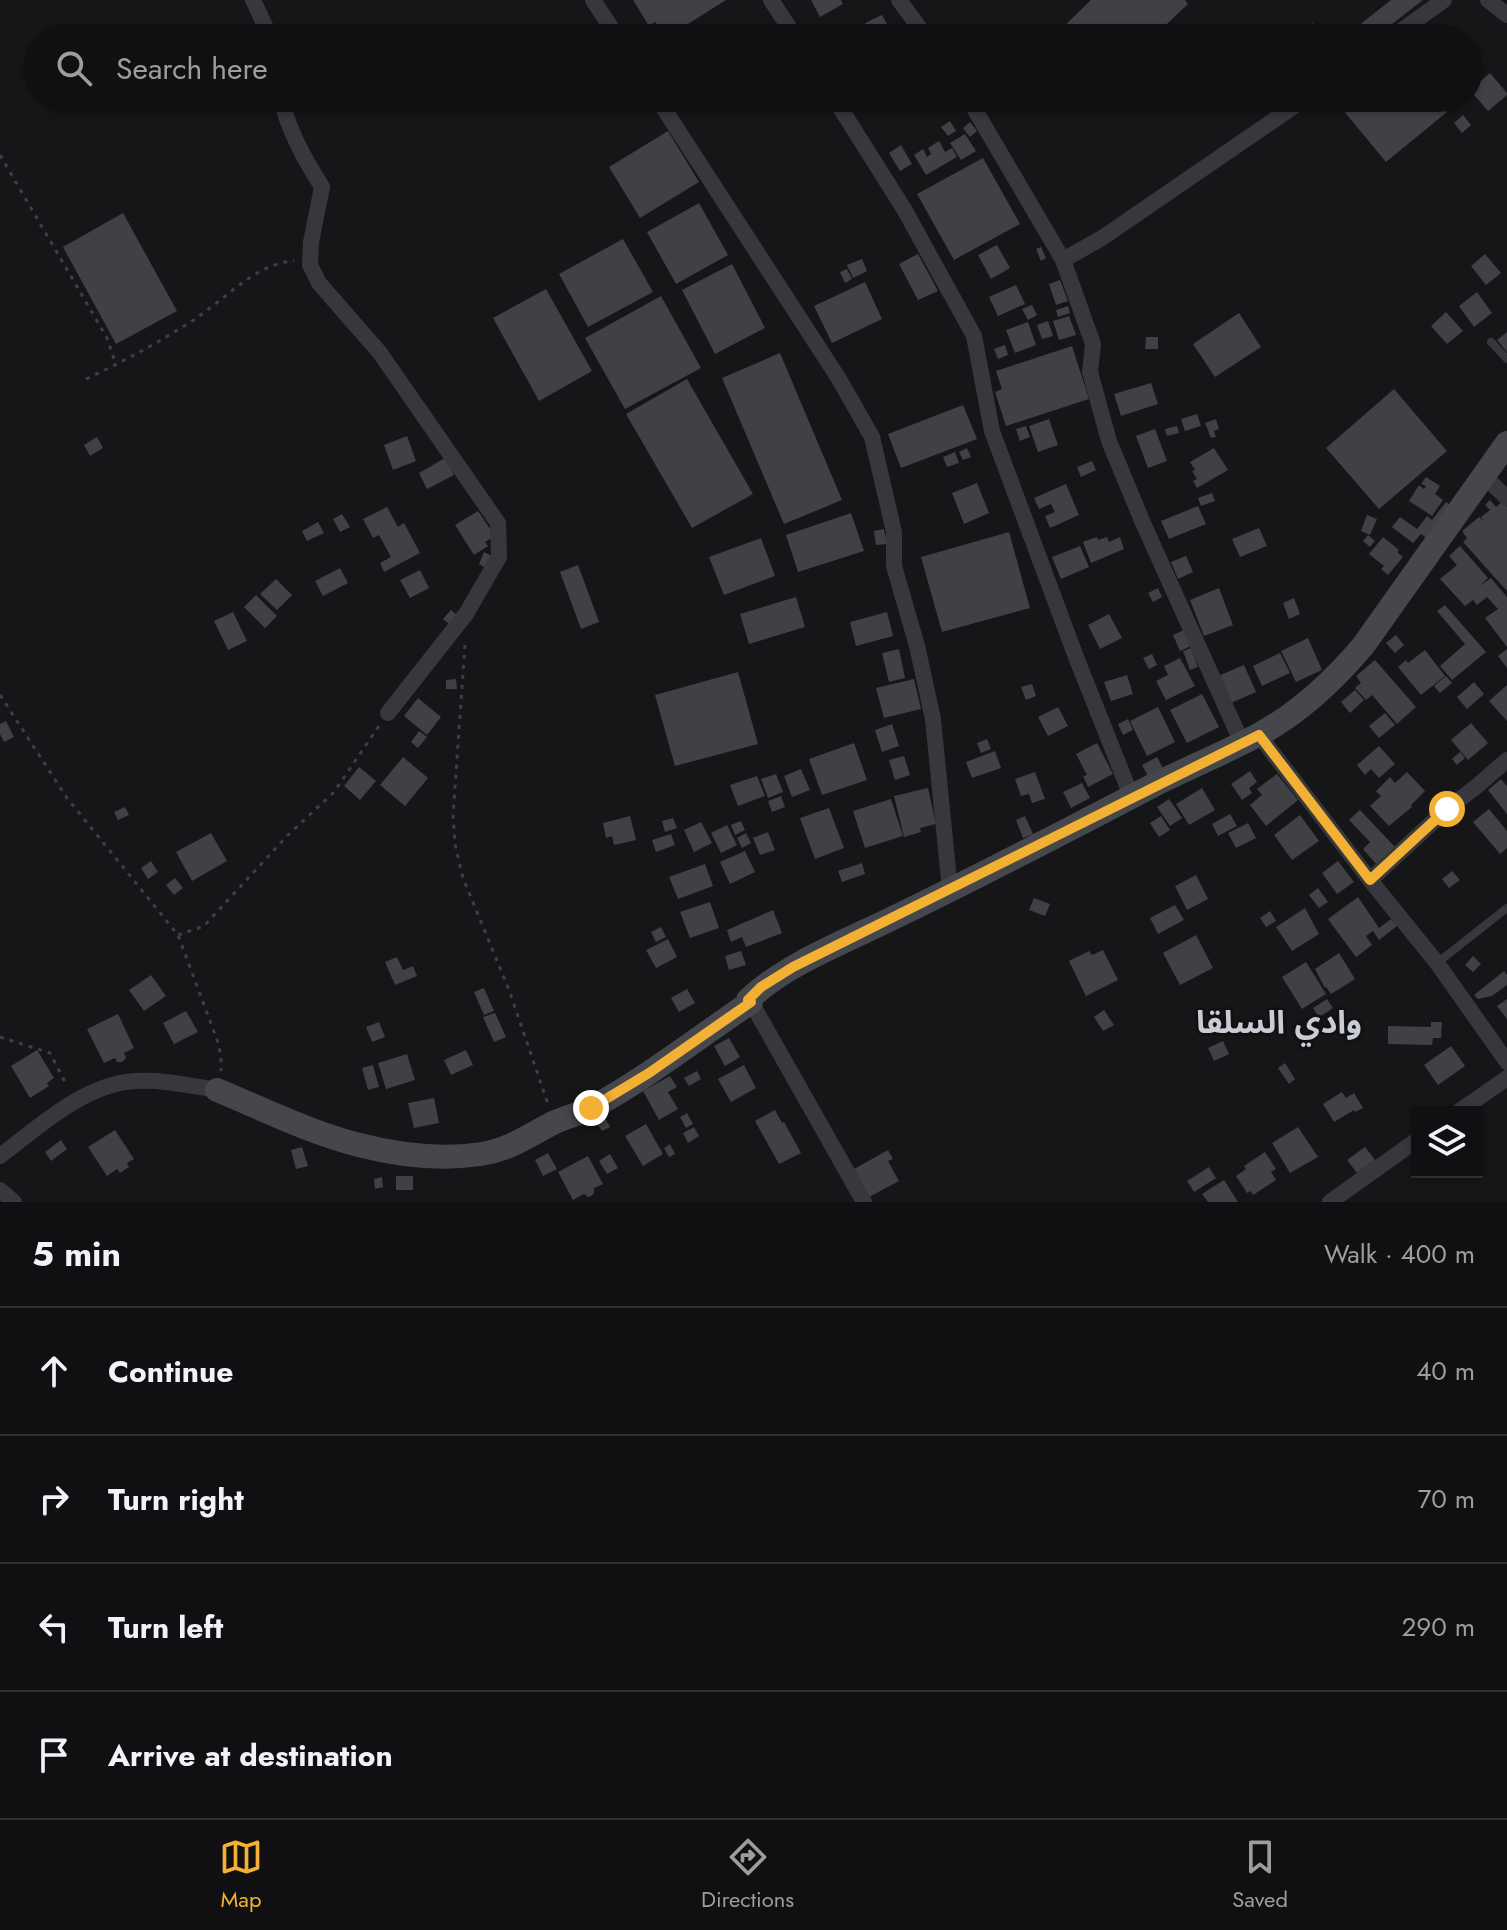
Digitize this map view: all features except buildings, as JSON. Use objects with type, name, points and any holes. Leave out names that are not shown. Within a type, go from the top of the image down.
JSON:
[{"type":"street","points":[[253,0],[264,24]]},
{"type":"street","points":[[593,0],[609,24]]},
{"type":"street","points":[[771,0],[787,24]]},
{"type":"street","points":[[899,0],[917,24]]},
{"type":"street","points":[[1411,24],[1444,0]]},
{"type":"street","points":[[1488,0],[1507,15]]},
{"type":"street","points":[[285,112],[304,157],[322,187],[311,242],[310,265],[319,283],[380,353],[498,523],[499,557],[466,614],[388,713]]},
{"type":"street","points":[[666,112],[839,379],[872,437],[894,532],[894,566],[917,646],[933,719],[950,890]]},
{"type":"street","points":[[843,112],[904,209],[974,336],[992,431],[1132,798]]},
{"type":"street","points":[[976,112],[1063,260],[1093,344],[1090,372],[1109,441],[1143,523],[1250,739],[1437,963],[1507,1062]]},
{"type":"street","points":[[1063,260],[1102,238],[1286,112]]},
{"type":"street","points":[[864,1202],[748,1000],[761,987],[793,967],[1250,739],[1288,715],[1342,671],[1363,646],[1507,443]]},
{"type":"street","points":[[1484,476],[1507,498]]},
{"type":"street","points":[[1370,880],[1447,809],[1507,760]]},
{"type":"street","points":[[0,1156],[74,1100],[117,1084],[135,1081],[217,1090],[357,1144],[412,1155],[482,1154],[517,1144],[554,1123],[591,1108],[649,1073],[751,1002]]},
{"type":"street","points":[[1467,1106],[1507,1078]]},
{"type":"street","points":[[1330,1202],[1411,1144]]},
{"type":"street","points":[[0,1190],[14,1202]]},
{"type":"lane","points":[[1491,342],[1507,359]]},
{"type":"lane","points":[[1437,963],[1507,908]]},
{"type":"path","points":[[0,155],[107,338],[116,365]]},
{"type":"path","points":[[86,379],[193,321],[263,269],[292,261],[310,265]]},
{"type":"path","points":[[466,614],[453,815],[455,844],[463,878],[509,990],[554,1123]]},
{"type":"path","points":[[0,695],[67,798],[178,935],[219,1045],[221,1069],[217,1090]]},
{"type":"path","points":[[178,935],[204,926],[287,836],[334,792],[388,713]]},
{"type":"path","points":[[0,1037],[50,1053],[74,1100]]},
{"type":"district","name":"وادي السلقا","points":[[1279,1022]]},
{"type":"route","points":[[591,1108],[649,1073],[751,1002],[748,1000],[761,987],[793,967],[1259,735],[1370,880],[1447,809]]}]
